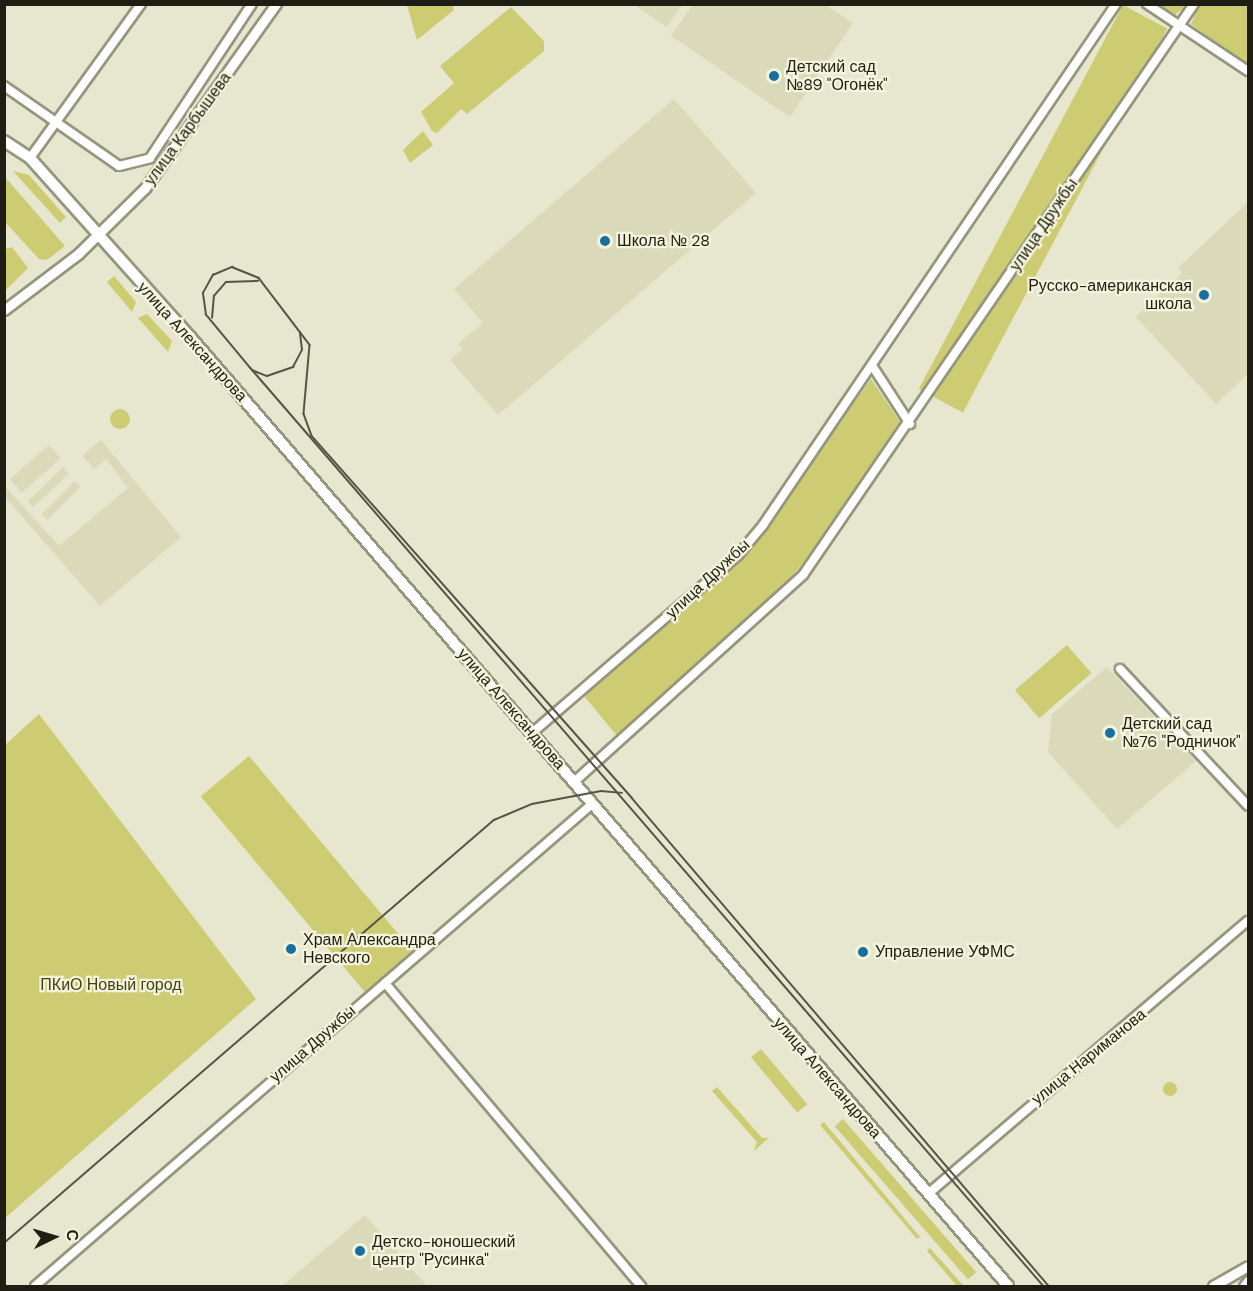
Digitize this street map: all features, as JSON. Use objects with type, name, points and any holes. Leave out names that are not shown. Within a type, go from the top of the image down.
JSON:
[{"type":"main road","name":"улица Александрова","points":[[4,141],[30,158],[99,236],[532,733],[1008,1287]]},
{"type":"street","points":[[30,158],[59,123],[141,4]]},
{"type":"street","points":[[4,86],[119,166],[150,158],[252,4]]},
{"type":"street","name":"улица Карбышева","points":[[4,310],[99,236],[171,157],[276,4]]},
{"type":"street","name":"улица Дружбы","points":[[532,733],[738,555],[873,367],[1116,4]]},
{"type":"street","points":[[1147,4],[1248,71]]},
{"type":"street","name":"улица Дружбы","points":[[574,782],[803,574],[910,424],[1194,4]]},
{"type":"street","points":[[873,367],[910,424]]},
{"type":"street","points":[[1120,669],[1248,806]]},
{"type":"street","name":"улица Дружбы","points":[[35,1287],[592,804]]},
{"type":"street","name":"улица Нариманова","points":[[929,1194],[1248,921]]},
{"type":"street","points":[[385,982],[641,1287]]},
{"type":"street","points":[[1213,1287],[1248,1266]]},
{"type":"street","points":[[1244,1287],[1248,1281]]},
{"type":"shaded area","name":"Детский сад №89 \"Огонёк\"","points":[[693,4],[826,5],[853,23],[790,117],[671,36]]},
{"type":"shaded area","points":[[634,5],[682,5],[667,27]]},
{"type":"shaded area","name":"Школа № 28","points":[[674,99],[756,193],[498,415],[450,360],[463,349],[458,344],[483,323],[454,289]]},
{"type":"shaded area","name":"Русско-американская школа","points":[[1248,202],[1248,374],[1216,404],[1136,317],[1182,273],[1178,268]]},
{"type":"shaded area","points":[[101,440],[181,537],[100,606],[5,497],[4,485],[59,546],[128,488],[106,459],[94,469],[82,456]]},
{"type":"shaded area","points":[[49,445],[61,459],[22,493],[10,479]]},
{"type":"shaded area","points":[[63,467],[69,474],[33,507],[28,501]]},
{"type":"shaded area","points":[[75,481],[81,487],[47,520],[42,514]]},
{"type":"shaded area","name":"Детский сад №76 \"Родничок\"","points":[[1107,667],[1196,761],[1117,829],[1048,752],[1052,714]]},
{"type":"shaded area","name":"Детско-юношеский центр \"Русинка\"","points":[[365,1215],[427,1286],[282,1286]]},
{"type":"green space","points":[[407,5],[453,5],[454,10],[417,40]]},
{"type":"green space","points":[[1123,5],[1167,28],[963,413],[919,389]]},
{"type":"green space","points":[[1157,5],[1188,5],[1174,15]]},
{"type":"green space","points":[[1199,5],[1248,5],[1248,66],[1191,24]]},
{"type":"green space","points":[[511,7],[544,41],[544,51],[467,114],[461,109],[437,133],[432,131],[421,112],[454,83],[440,66]]},
{"type":"green space","points":[[423,131],[433,145],[410,163],[403,150]]},
{"type":"green space","points":[[13,171],[29,175],[66,217],[60,223]]},
{"type":"green space","points":[[5,177],[65,246],[47,260],[39,259],[5,222]]},
{"type":"green space","points":[[12,247],[28,268],[5,291],[5,249]]},
{"type":"green space","points":[[114,276],[136,302],[132,312],[107,282]]},
{"type":"green space","points":[[147,314],[172,341],[168,352],[138,318]]},
{"type":"green space","points":[[871,379],[903,426],[832,529],[764,609],[618,737],[584,696],[742,558]]},
{"type":"green space","points":[[120,409],[127,412],[130,419],[127,426],[120,429],[113,426],[110,419],[113,412]]},
{"type":"green space","points":[[1067,645],[1091,673],[1039,718],[1015,690]]},
{"type":"green space","name":"ПКиО Новый город","points":[[39,714],[256,999],[5,1218],[5,745]]},
{"type":"green space","points":[[249,756],[413,951],[365,992],[201,796]]},
{"type":"green space","points":[[761,1049],[807,1104],[797,1113],[751,1057]]},
{"type":"green space","points":[[1167,1082],[1173,1082],[1177,1089],[1173,1096],[1167,1096],[1163,1092],[1163,1086]]},
{"type":"green space","points":[[717,1087],[762,1138],[769,1138],[754,1151],[757,1142],[712,1091]]},
{"type":"green space","points":[[843,1119],[976,1272],[968,1279],[835,1126]]},
{"type":"green space","points":[[824,1122],[920,1237],[917,1239],[820,1125]]},
{"type":"green space","points":[[930,1248],[964,1286],[957,1286],[927,1251]]},
{"type":"tram line","points":[[1043,1286],[206,315],[203,293],[213,275],[232,267],[259,278],[310,345],[304,414],[312,436],[632,798],[1049,1286]]},
{"type":"tram line","points":[[212,318],[214,296],[226,282],[258,281]]},
{"type":"tram line","points":[[252,370],[267,376],[293,367],[302,350],[300,333]]},
{"type":"tram line","points":[[4,1243],[494,820],[532,804],[601,791],[622,793]]},
{"type":"place","name":"Детский сад №89 \"Огонёк\"","points":[[774,76]]},
{"type":"place","name":"Школа № 28","points":[[605,241]]},
{"type":"place","name":"Русско-американская школа","points":[[1204,295]]},
{"type":"place","name":"Детский сад №76 \"Родничок\"","points":[[1110,733]]},
{"type":"place","name":"Храм Александра Невского","points":[[291,949]]},
{"type":"place","name":"Управление УФМС","points":[[863,952]]},
{"type":"place","name":"Детско-юношеский центр \"Русинка\"","points":[[360,1251]]}]
